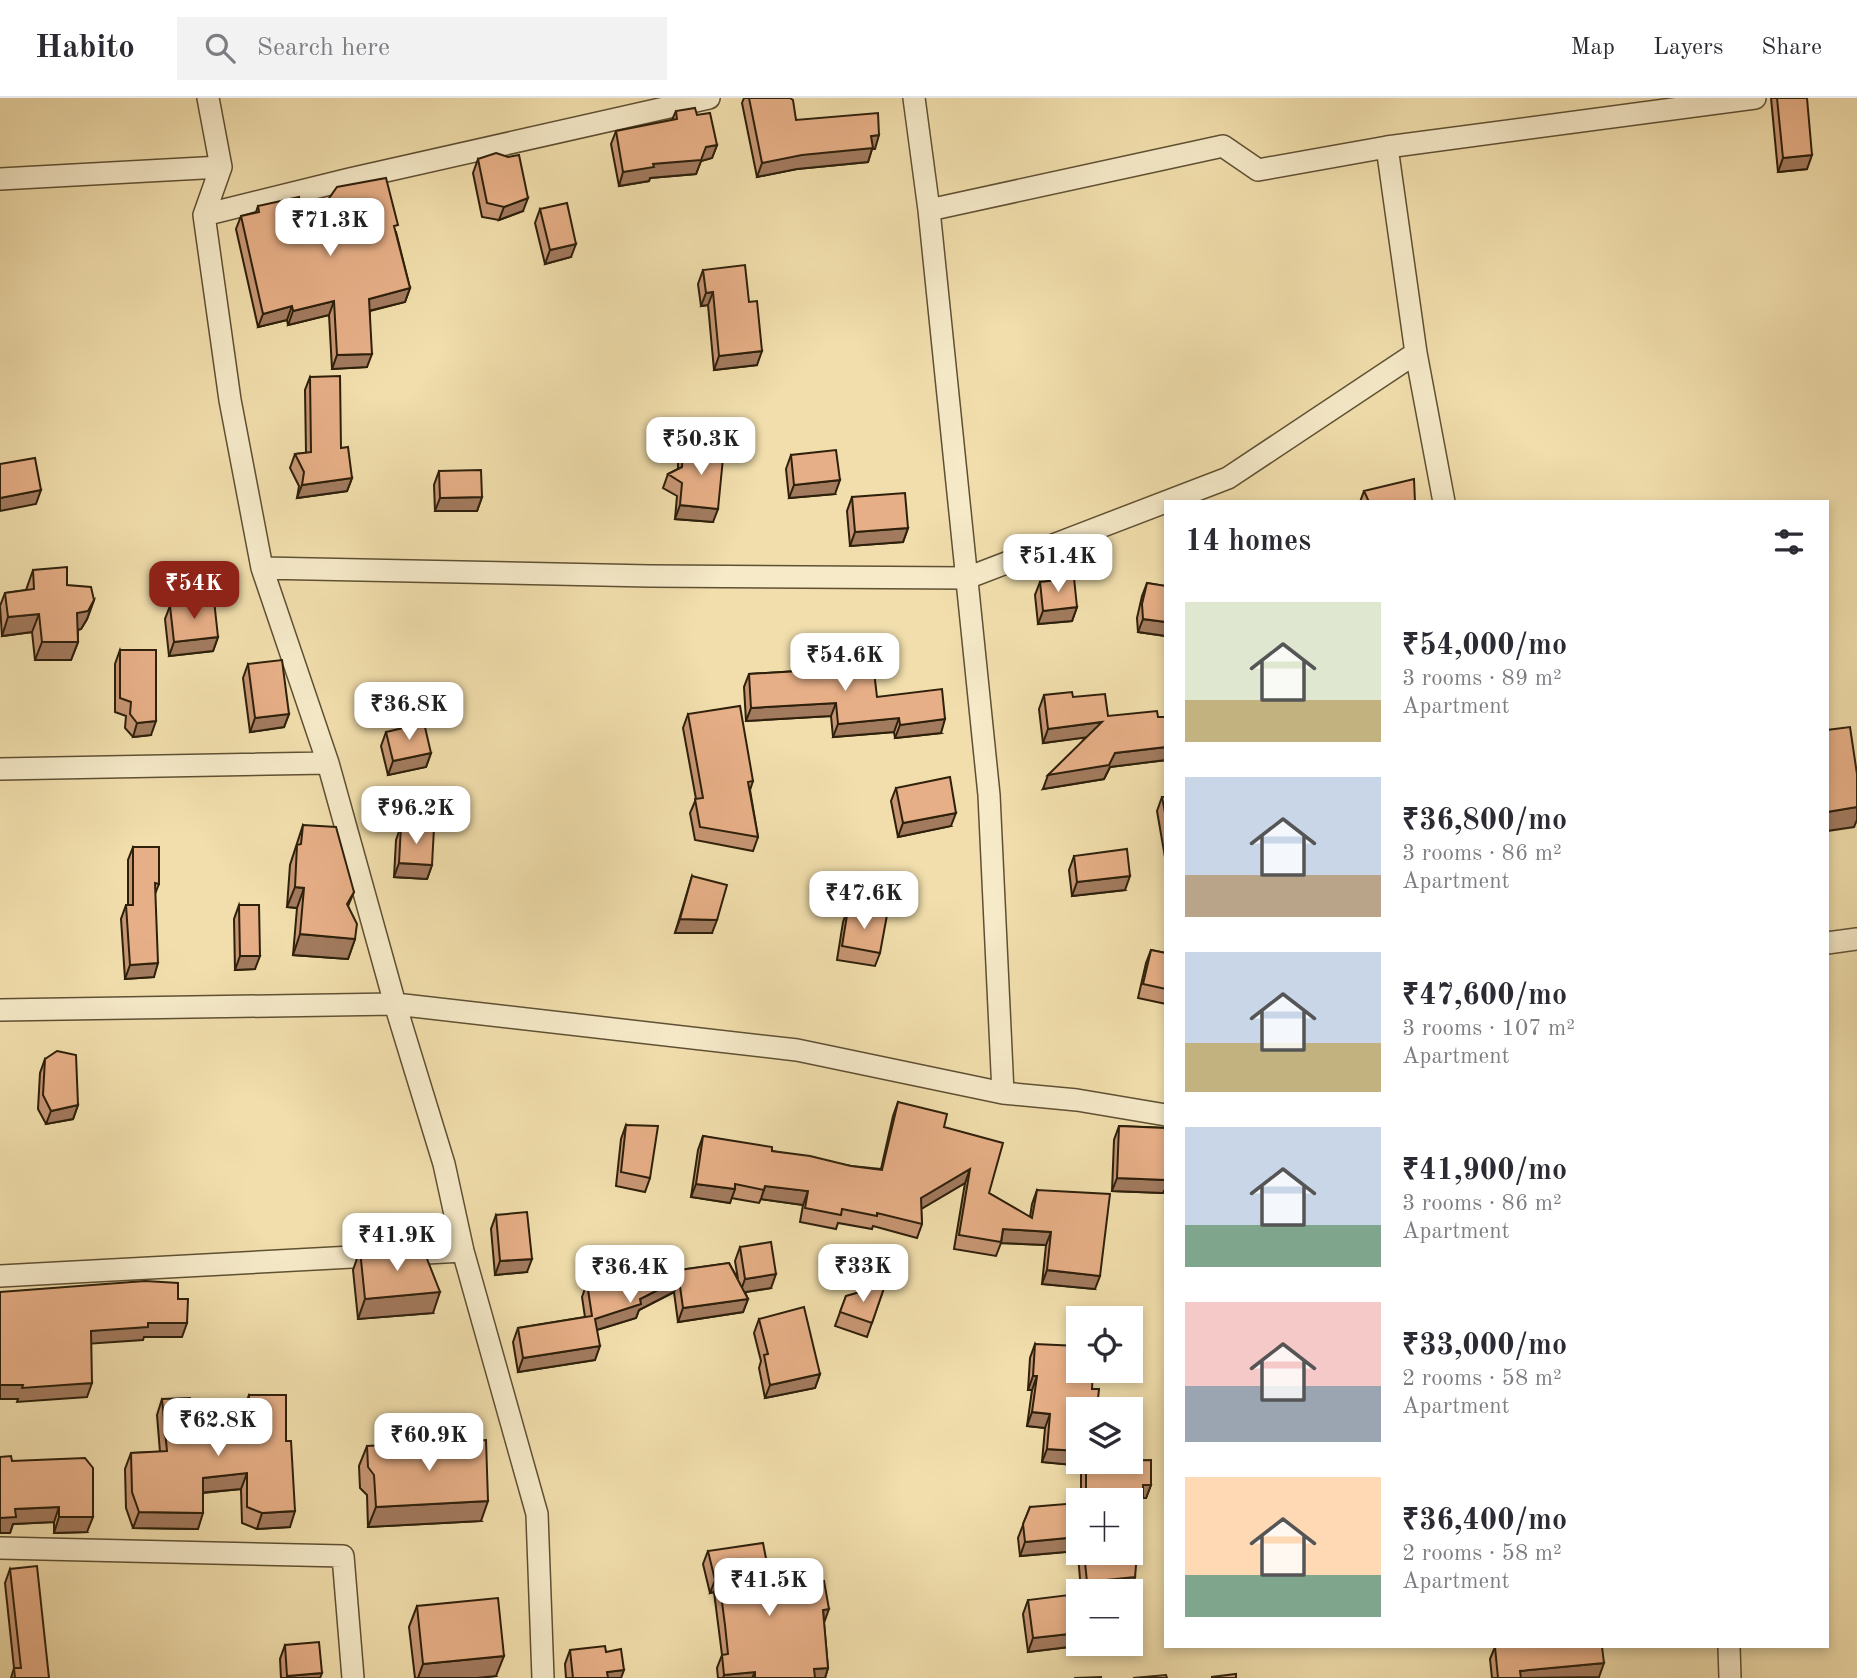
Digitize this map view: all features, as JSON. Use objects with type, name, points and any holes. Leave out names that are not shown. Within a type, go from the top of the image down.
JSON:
[{"type":"street","points":[[208,98],[221,167],[204,215],[230,400],[262,568],[328,763],[395,1004],[444,1164],[463,1251],[537,1514],[543,1678]]},
{"type":"street","points":[[204,215],[350,179],[709,98]]},
{"type":"street","points":[[914,98],[929,210],[989,795],[1003,1093]]},
{"type":"street","points":[[929,210],[1223,146],[1258,170],[1387,147],[1755,98]]},
{"type":"street","points":[[1387,147],[1416,353],[1444,500]]},
{"type":"street","points":[[0,179],[221,167]]},
{"type":"street","points":[[1171,500],[1228,478],[1416,353]]},
{"type":"street","points":[[262,568],[650,576],[967,578],[1164,503]]},
{"type":"street","points":[[0,769],[328,763]]},
{"type":"street","points":[[1829,943],[1857,939]]},
{"type":"street","points":[[0,1010],[395,1004],[797,1050],[1003,1093],[1077,1100],[1164,1115]]},
{"type":"street","points":[[0,1276],[463,1251]]},
{"type":"street","points":[[0,1548],[343,1556],[353,1678]]},
{"type":"street","points":[[1730,1648],[1730,1678]]},
{"type":"building","points":[[749,98],[790,98],[793,100],[796,120],[878,113],[879,135],[871,136],[873,148],[802,155],[762,163]]},
{"type":"building","points":[[1777,98],[1807,98],[1812,155],[1783,158]]},
{"type":"building","points":[[695,108],[697,115],[710,113],[717,145],[706,147],[701,160],[653,164],[654,167],[623,172],[616,131],[677,119],[676,111]]},
{"type":"building","points":[[496,153],[508,157],[519,155],[528,198],[504,207],[487,203],[478,159]]},
{"type":"building","points":[[386,178],[398,225],[394,226],[410,288],[369,299],[372,354],[337,355],[334,301],[293,311],[292,306],[263,314],[241,216],[259,212],[258,206],[299,197],[306,231],[337,187]]},
{"type":"building","points":[[567,203],[576,244],[550,250],[540,209]]},
{"type":"building","points":[[745,265],[749,302],[757,301],[762,351],[719,356],[713,292],[706,293],[703,270]]},
{"type":"building","points":[[340,376],[341,448],[348,447],[352,478],[302,485],[304,472],[295,454],[311,452],[310,377]]},
{"type":"building","points":[[683,448],[724,448],[718,509],[680,505],[682,483],[668,474],[682,467]]},
{"type":"building","points":[[836,450],[840,480],[794,485],[791,455]]},
{"type":"building","points":[[35,458],[41,490],[0,498],[0,464]]},
{"type":"building","points":[[481,470],[482,497],[440,498],[439,471]]},
{"type":"building","points":[[1414,479],[1415,500],[1368,500],[1364,491]]},
{"type":"building","points":[[905,493],[908,528],[855,532],[852,497]]},
{"type":"building","points":[[67,567],[67,585],[91,587],[94,600],[88,611],[77,613],[78,642],[42,642],[39,614],[8,617],[5,593],[34,589],[33,570]]},
{"type":"building","points":[[1074,578],[1077,607],[1043,611],[1040,582]]},
{"type":"building","points":[[1147,583],[1164,586],[1164,622],[1143,619],[1142,604]]},
{"type":"building","points":[[214,600],[218,637],[174,642],[170,606]]},
{"type":"building","points":[[120,650],[156,650],[156,721],[137,723],[130,714],[131,702],[120,698]]},
{"type":"building","points":[[872,654],[877,697],[942,689],[945,719],[900,725],[899,718],[838,724],[836,703],[751,708],[749,674],[833,669],[832,659]]},
{"type":"building","points":[[282,660],[289,714],[255,718],[248,664]]},
{"type":"building","points":[[1072,692],[1073,697],[1105,694],[1108,716],[1157,711],[1158,717],[1164,717],[1164,747],[1115,753],[1109,765],[1048,775],[1102,722],[1048,729],[1044,695]]},
{"type":"building","points":[[740,706],[753,781],[748,782],[758,837],[700,827],[695,799],[703,798],[688,714]]},
{"type":"building","points":[[424,723],[431,753],[393,761],[386,732]]},
{"type":"building","points":[[1850,727],[1857,774],[1857,807],[1829,812],[1829,730]]},
{"type":"building","points":[[950,777],[956,813],[903,823],[896,788]]},
{"type":"building","points":[[303,825],[336,827],[354,892],[347,904],[357,924],[355,939],[300,934],[304,888],[295,887],[297,845],[301,844]]},
{"type":"building","points":[[401,826],[434,828],[432,865],[399,863]]},
{"type":"building","points":[[133,847],[159,847],[159,884],[155,883],[158,963],[130,965],[126,905],[133,905]]},
{"type":"building","points":[[1127,849],[1130,876],[1077,882],[1074,856]]},
{"type":"building","points":[[692,876],[727,885],[717,920],[680,919]]},
{"type":"building","points":[[239,905],[259,905],[260,956],[240,956]]},
{"type":"building","points":[[848,909],[887,915],[880,953],[842,946]]},
{"type":"building","points":[[1151,950],[1164,953],[1164,989],[1143,984]]},
{"type":"building","points":[[57,1051],[76,1055],[78,1105],[51,1111],[43,1095],[45,1059]]},
{"type":"building","points":[[898,1102],[947,1114],[944,1127],[1003,1143],[989,1193],[1032,1218],[1037,1190],[1110,1194],[1100,1276],[1047,1270],[1051,1232],[1003,1229],[1001,1242],[959,1235],[970,1169],[921,1198],[922,1224],[877,1213],[877,1216],[842,1209],[841,1215],[805,1208],[808,1191],[765,1186],[764,1190],[735,1184],[735,1189],[696,1184],[703,1136],[882,1170]]},
{"type":"building","points":[[626,1125],[658,1126],[650,1178],[621,1172]]},
{"type":"building","points":[[1119,1126],[1164,1128],[1164,1180],[1117,1178]]},
{"type":"building","points":[[527,1212],[532,1259],[500,1261],[496,1215]]},
{"type":"building","points":[[771,1242],[776,1274],[745,1279],[740,1247]]},
{"type":"building","points":[[422,1246],[440,1292],[365,1299],[360,1250]]},
{"type":"building","points":[[729,1263],[748,1299],[683,1308],[679,1279],[640,1299],[641,1304],[595,1319],[600,1346],[523,1358],[518,1328],[592,1316],[587,1283]]},
{"type":"building","points":[[145,1281],[178,1283],[178,1299],[188,1299],[187,1323],[148,1323],[148,1327],[91,1331],[92,1383],[22,1388],[23,1385],[0,1385],[0,1292]]},
{"type":"building","points":[[885,1285],[872,1323],[840,1312],[846,1296]]},
{"type":"building","points":[[804,1307],[820,1374],[770,1385],[764,1355],[768,1354],[759,1319]]},
{"type":"building","points":[[1035,1344],[1066,1345],[1066,1383],[1092,1383],[1092,1389],[1099,1389],[1098,1397],[1066,1397],[1066,1450],[1047,1449],[1050,1414],[1032,1412],[1037,1376],[1033,1376]]},
{"type":"building","points":[[249,1395],[286,1395],[286,1441],[291,1441],[295,1511],[262,1513],[247,1507],[247,1473],[203,1478],[203,1513],[139,1512],[132,1492],[131,1453],[167,1451],[162,1399],[190,1398],[190,1414],[217,1412],[220,1416],[249,1414]]},
{"type":"building","points":[[486,1440],[488,1501],[376,1507],[374,1475],[368,1467],[367,1446]]},
{"type":"building","points":[[11,1456],[12,1461],[85,1458],[93,1468],[93,1517],[59,1517],[59,1507],[15,1509],[16,1517],[0,1518],[0,1457]]},
{"type":"building","points":[[1143,1460],[1151,1460],[1151,1485],[1143,1485],[1143,1488],[1086,1488],[1086,1474],[1143,1474]]},
{"type":"building","points":[[1066,1504],[1066,1538],[1025,1542],[1023,1524],[1030,1507]]},
{"type":"building","points":[[763,1543],[771,1584],[805,1578],[806,1584],[824,1581],[829,1609],[823,1610],[828,1668],[814,1669],[815,1678],[755,1678],[755,1672],[724,1675],[722,1655],[728,1654],[725,1625],[719,1579],[715,1580],[708,1551]]},
{"type":"building","points":[[1085,1565],[1136,1565],[1135,1577],[1087,1579]]},
{"type":"building","points":[[37,1566],[49,1678],[15,1678],[14,1668],[21,1668],[10,1569]]},
{"type":"building","points":[[1066,1595],[1066,1634],[1033,1638],[1028,1600]]},
{"type":"building","points":[[498,1598],[504,1656],[423,1664],[417,1606]]},
{"type":"building","points":[[319,1642],[322,1673],[287,1676],[285,1645]]},
{"type":"building","points":[[605,1646],[606,1652],[621,1649],[624,1670],[607,1672],[608,1678],[573,1678],[570,1650]]},
{"type":"building","points":[[1495,1648],[1602,1648],[1604,1663],[1520,1671],[1521,1678],[1498,1678]]},
{"type":"building","points":[[1236,1674],[1236,1678],[1212,1678],[1212,1677]]},
{"type":"building","points":[[1166,1675],[1167,1678],[1133,1678]]}]
